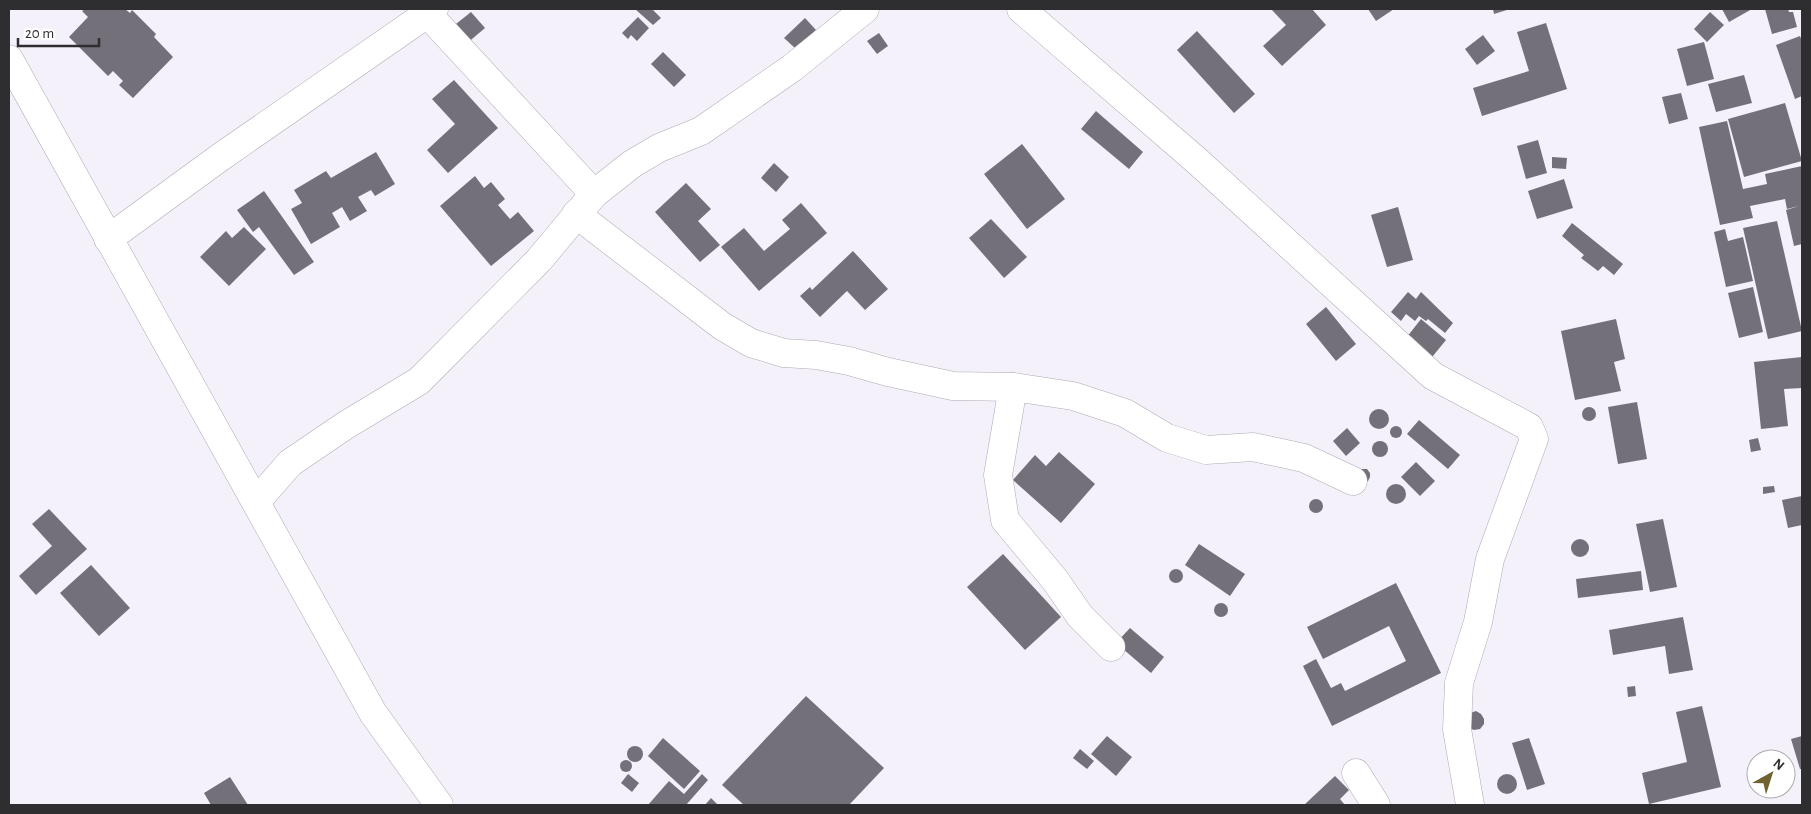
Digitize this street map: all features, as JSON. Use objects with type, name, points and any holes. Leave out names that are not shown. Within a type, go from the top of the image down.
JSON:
[{"type":"street","points":[[256,502],[290,463],[346,424],[420,381],[539,260],[585,204],[632,164],[652,152],[701,131],[792,68],[865,9]]},
{"type":"street","points":[[1021,9],[1196,160],[1433,376],[1529,427],[1534,439],[1490,559],[1478,622],[1460,683],[1457,729],[1470,805]]},
{"type":"street","points":[[108,239],[428,10],[585,204],[708,316],[751,343],[784,353],[833,358],[953,386],[1013,388],[1073,396],[1125,414],[1167,438],[1206,450],[1253,447],[1304,458],[1353,481]]},
{"type":"street","points":[[9,59],[373,714],[439,805]]},
{"type":"street","points":[[1013,388],[998,475],[1005,520],[1056,580],[1080,616],[1110,647]]},
{"type":"street","points":[[1356,773],[1376,805]]},
{"type":"building","points":[[85,9],[125,9],[130,13],[132,10],[156,34],[154,37],[173,57],[133,98],[119,85],[123,81],[113,71],[108,76],[69,37],[88,17],[82,11]]},
{"type":"building","points":[[635,9],[652,9],[661,18],[653,25]]},
{"type":"building","points":[[1271,9],[1312,9],[1326,25],[1282,66],[1263,46],[1286,25]]},
{"type":"building","points":[[1368,9],[1394,9],[1376,21]]},
{"type":"building","points":[[1493,9],[1510,9],[1494,14]]},
{"type":"building","points":[[1722,9],[1752,9],[1729,22]]},
{"type":"building","points":[[1765,9],[1788,9],[1789,12],[1793,12],[1797,27],[1772,34]]},
{"type":"building","points":[[471,12],[485,28],[465,45],[451,28]]},
{"type":"building","points":[[1710,12],[1724,25],[1707,42],[1694,29]]},
{"type":"building","points":[[638,17],[649,28],[637,41],[631,35],[628,39],[622,33]]},
{"type":"building","points":[[805,18],[816,30],[796,49],[784,38]]},
{"type":"building","points":[[1546,23],[1567,89],[1482,116],[1473,88],[1529,71],[1517,32]]},
{"type":"building","points":[[1197,31],[1255,94],[1234,113],[1177,50]]},
{"type":"building","points":[[879,33],[888,46],[877,54],[867,41]]},
{"type":"building","points":[[1483,35],[1495,51],[1477,65],[1465,49]]},
{"type":"building","points":[[1800,36],[1802,41],[1802,96],[1795,99],[1776,45]]},
{"type":"building","points":[[1704,42],[1714,79],[1687,86],[1677,49]]},
{"type":"building","points":[[663,52],[686,75],[674,87],[651,64]]},
{"type":"building","points":[[1744,75],[1752,103],[1716,112],[1708,84]]},
{"type":"building","points":[[454,80],[498,128],[448,173],[427,150],[455,124],[432,99]]},
{"type":"building","points":[[1681,93],[1688,119],[1669,124],[1662,97]]},
{"type":"building","points":[[1785,103],[1802,161],[1744,177],[1728,119]]},
{"type":"building","points":[[1096,111],[1143,152],[1129,169],[1081,129]]},
{"type":"building","points":[[1727,121],[1743,189],[1767,184],[1765,174],[1802,166],[1802,244],[1794,246],[1786,210],[1799,206],[1787,209],[1785,199],[1750,206],[1753,218],[1720,225],[1699,127]]},
{"type":"building","points":[[1538,140],[1547,173],[1526,179],[1517,146]]},
{"type":"building","points":[[1022,144],[1065,199],[1027,229],[984,174]]},
{"type":"building","points":[[376,152],[395,184],[375,196],[371,190],[358,197],[367,211],[350,221],[342,207],[332,213],[340,227],[311,244],[291,209],[302,203],[294,190],[326,171],[331,178]]},
{"type":"building","points":[[1552,157],[1567,158],[1566,169],[1552,168]]},
{"type":"building","points":[[774,163],[789,177],[776,192],[761,178]]},
{"type":"building","points":[[475,176],[484,188],[491,182],[505,199],[498,205],[510,219],[518,212],[534,231],[491,266],[440,206]]},
{"type":"building","points":[[1564,179],[1573,208],[1537,219],[1528,191]]},
{"type":"building","points":[[686,183],[711,209],[698,221],[720,245],[700,262],[655,212]]},
{"type":"building","points":[[264,191],[314,262],[294,275],[259,227],[253,232],[237,210]]},
{"type":"building","points":[[801,203],[827,233],[759,291],[721,247],[744,228],[764,251],[790,229],[782,220]]},
{"type":"building","points":[[1398,207],[1413,260],[1387,267],[1371,215]]},
{"type":"building","points":[[991,219],[1027,257],[1004,278],[969,238]]},
{"type":"building","points":[[1777,221],[1802,331],[1768,339],[1743,228]]},
{"type":"building","points":[[1572,223],[1623,264],[1614,275],[1603,266],[1598,271],[1581,258],[1584,255],[1562,236]]},
{"type":"building","points":[[244,227],[266,249],[229,286],[200,257],[226,231],[232,238]]},
{"type":"building","points":[[1725,229],[1728,241],[1743,237],[1753,281],[1726,287],[1714,232]]},
{"type":"building","points":[[853,251],[888,289],[865,310],[847,291],[820,317],[800,296],[810,287],[812,290]]},
{"type":"building","points":[[1753,287],[1763,332],[1739,338],[1728,293]]},
{"type":"building","points":[[1408,292],[1416,299],[1421,292],[1453,323],[1445,333],[1428,319],[1426,321],[1419,316],[1415,321],[1406,314],[1401,321],[1391,312]]},
{"type":"building","points":[[1326,307],[1356,344],[1336,361],[1306,324]]},
{"type":"building","points":[[1421,319],[1446,340],[1428,362],[1403,342]]},
{"type":"building","points":[[1616,319],[1625,359],[1614,362],[1621,391],[1575,400],[1561,331]]},
{"type":"building","points":[[1802,357],[1802,388],[1784,389],[1788,426],[1761,429],[1754,362]]},
{"type":"building","points":[[1637,402],[1647,459],[1618,464],[1608,407]]},
{"type":"building","points":[[1589,407],[1594,409],[1596,414],[1594,419],[1589,421],[1584,419],[1582,414],[1584,409]]},
{"type":"building","points":[[1379,409],[1386,412],[1389,419],[1386,426],[1379,429],[1372,426],[1369,419],[1372,412]]},
{"type":"building","points":[[1419,420],[1460,455],[1448,469],[1407,434]]},
{"type":"building","points":[[1394,426],[1398,426],[1402,432],[1398,438],[1394,438],[1390,434],[1390,430]]},
{"type":"building","points":[[1347,428],[1360,443],[1346,456],[1333,441]]},
{"type":"building","points":[[1758,438],[1761,450],[1751,452],[1749,440]]},
{"type":"building","points":[[1377,441],[1383,441],[1388,446],[1386,455],[1377,457],[1372,452],[1372,446]]},
{"type":"building","points":[[1059,452],[1095,484],[1061,523],[1013,480],[1035,455],[1046,466]]},
{"type":"building","points":[[1416,462],[1435,481],[1420,496],[1401,477]]},
{"type":"building","points":[[1367,469],[1370,473],[1368,481],[1364,483],[1358,470]]},
{"type":"building","points":[[1396,484],[1403,487],[1406,494],[1403,501],[1396,504],[1389,501],[1386,494],[1389,487]]},
{"type":"building","points":[[1774,486],[1775,492],[1763,494],[1763,487]]},
{"type":"building","points":[[1802,496],[1802,525],[1788,528],[1782,500]]},
{"type":"building","points":[[1313,499],[1319,499],[1323,506],[1319,513],[1313,513],[1309,509],[1309,503]]},
{"type":"building","points":[[49,509],[87,549],[36,595],[19,576],[52,546],[32,524]]},
{"type":"building","points":[[1663,519],[1677,587],[1650,592],[1636,524]]},
{"type":"building","points":[[1580,539],[1586,542],[1589,548],[1586,554],[1580,557],[1574,554],[1571,548],[1574,542]]},
{"type":"building","points":[[1199,544],[1245,574],[1230,596],[1185,565]]},
{"type":"building","points":[[1003,554],[1061,617],[1025,650],[967,587]]},
{"type":"building","points":[[91,565],[130,608],[99,636],[60,593]]},
{"type":"building","points":[[1173,569],[1179,569],[1183,576],[1179,583],[1173,583],[1169,579],[1169,573]]},
{"type":"building","points":[[1641,571],[1643,590],[1578,598],[1576,579]]},
{"type":"building","points":[[1396,583],[1441,673],[1332,726],[1303,666],[1316,659],[1331,688],[1341,683],[1345,691],[1406,661],[1389,626],[1323,659],[1307,627]]},
{"type":"building","points":[[1218,603],[1224,603],[1228,610],[1224,617],[1218,617],[1214,613],[1214,607]]},
{"type":"building","points":[[1683,617],[1693,670],[1669,674],[1665,646],[1613,655],[1609,630]]},
{"type":"building","points":[[1130,628],[1164,657],[1151,673],[1116,643]]},
{"type":"building","points":[[1635,686],[1636,696],[1628,697],[1627,687]]},
{"type":"building","points":[[806,696],[884,768],[849,805],[744,805],[722,785]]},
{"type":"building","points":[[1702,706],[1721,787],[1649,804],[1642,773],[1687,762],[1676,712]]},
{"type":"building","points":[[1476,711],[1481,714],[1484,724],[1480,729],[1474,730],[1469,728],[1470,713]]},
{"type":"building","points":[[1107,736],[1132,757],[1116,776],[1091,754]]},
{"type":"building","points":[[1802,736],[1802,769],[1800,769],[1796,749],[1794,749],[1791,739]]},
{"type":"building","points":[[663,738],[700,771],[684,789],[648,756]]},
{"type":"building","points":[[1529,738],[1545,784],[1527,790],[1512,743]]},
{"type":"building","points":[[635,746],[643,754],[635,762],[627,754]]},
{"type":"building","points":[[1080,749],[1094,761],[1087,769],[1073,758]]},
{"type":"building","points":[[626,760],[632,766],[626,772],[620,766]]},
{"type":"building","points":[[628,774],[639,783],[632,792],[621,783]]},
{"type":"building","points":[[702,774],[708,780],[686,805],[648,805],[669,781],[684,794]]},
{"type":"building","points":[[1507,774],[1514,777],[1517,784],[1514,791],[1507,794],[1500,791],[1497,784],[1500,777]]},
{"type":"building","points":[[1335,776],[1349,790],[1340,799],[1345,805],[1304,805]]},
{"type":"building","points":[[230,777],[248,805],[211,805],[204,793]]},
{"type":"building","points":[[711,798],[718,805],[705,805]]}]
